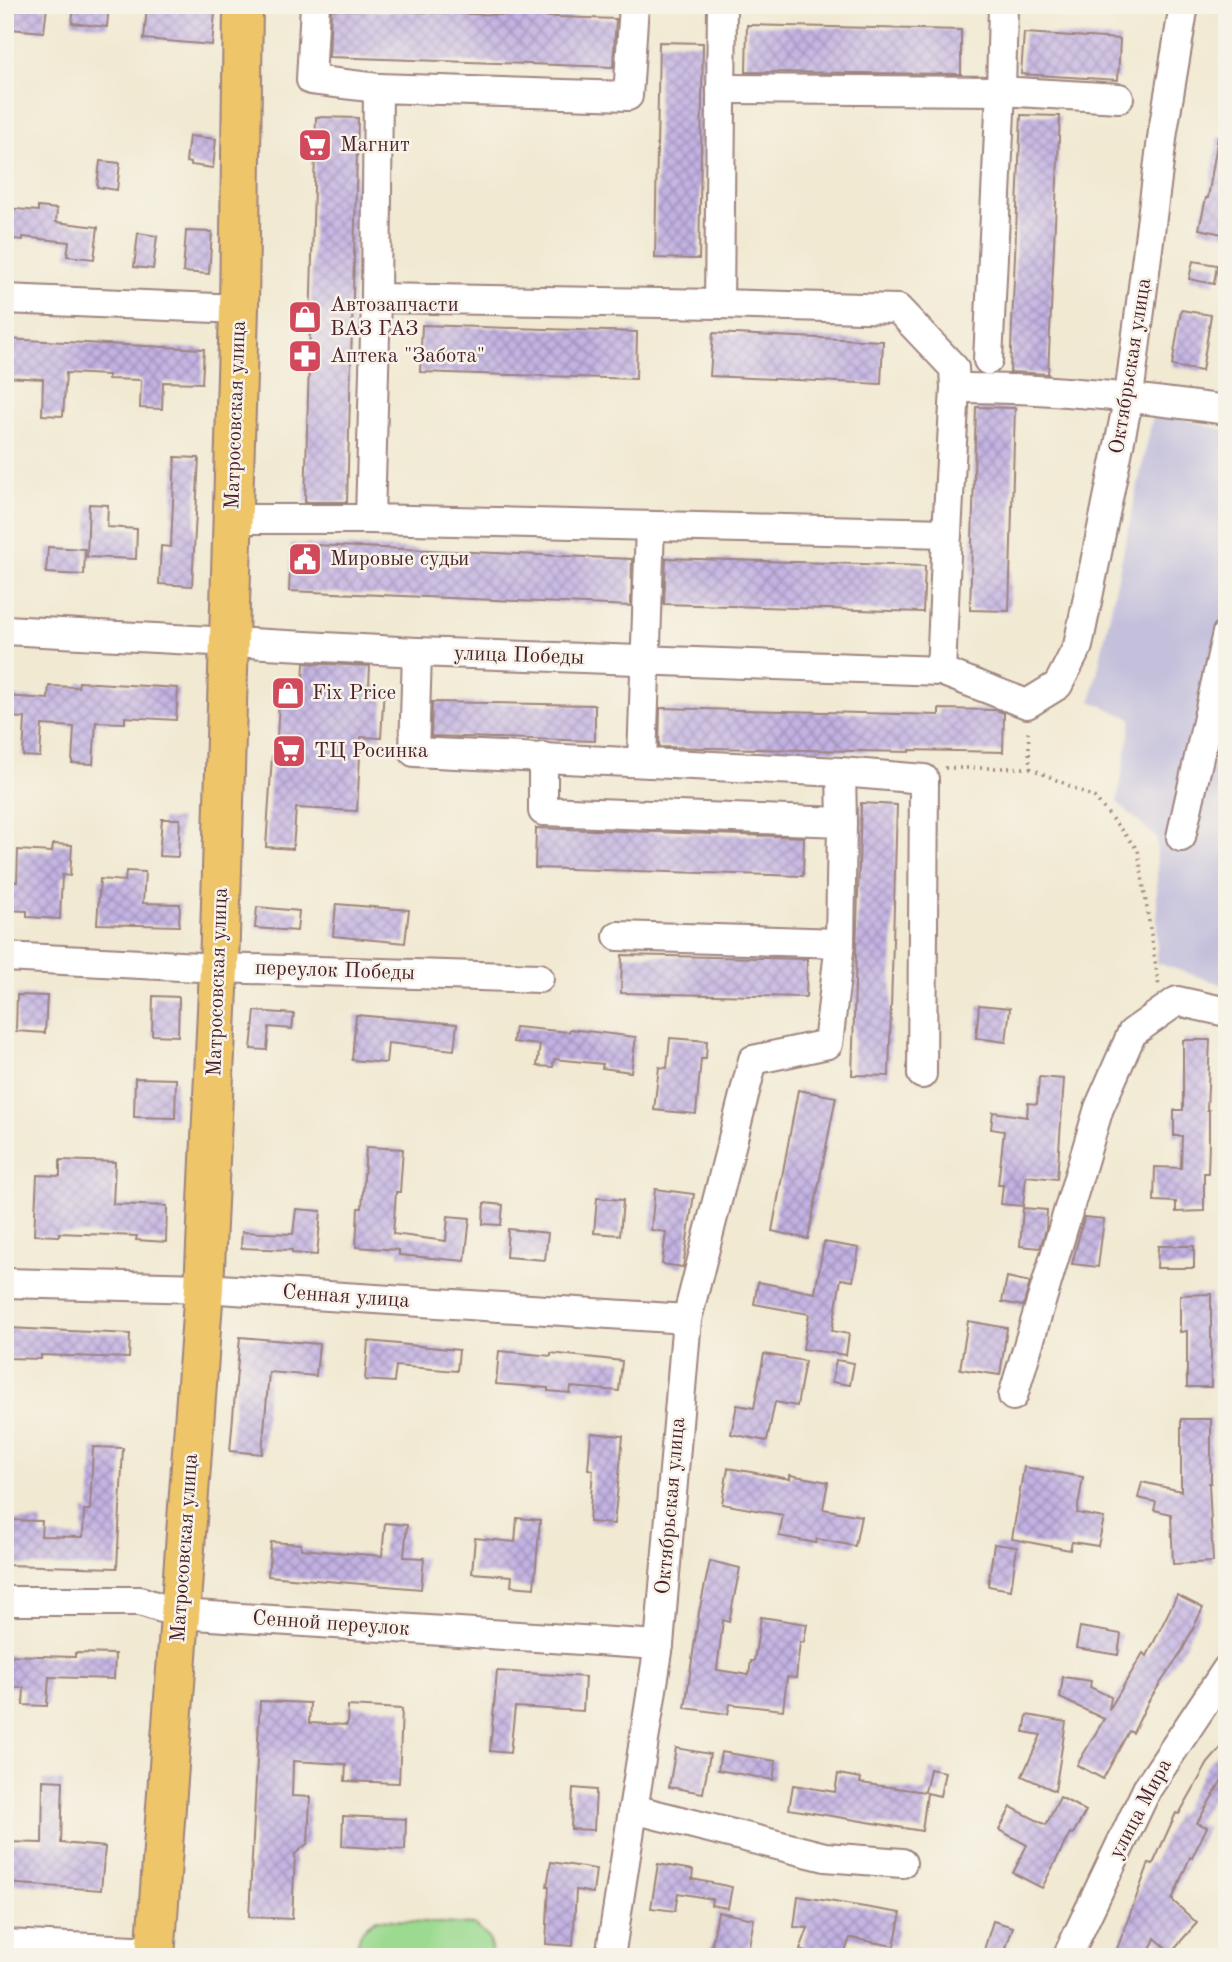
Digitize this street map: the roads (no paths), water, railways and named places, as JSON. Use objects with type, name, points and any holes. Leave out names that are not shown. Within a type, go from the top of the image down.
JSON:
[{"type":"highway","name":"Матросовская улица","points":[[155,1954],[204,1288],[219,968],[234,519],[243,5]]},
{"type":"street","points":[[315,5],[311,80],[378,88],[628,96],[634,5]]},
{"type":"street","points":[[719,304],[722,5]]},
{"type":"street","points":[[988,360],[1003,5]]},
{"type":"street","name":"Октябрьская улица","points":[[1027,705],[1058,685],[1078,646],[1129,397],[1163,131],[1184,5]]},
{"type":"street","points":[[370,519],[378,88]]},
{"type":"street","points":[[721,89],[1001,91],[1119,98]]},
{"type":"street","points":[[376,298],[898,309],[954,368],[941,671]]},
{"type":"street","points":[[5,299],[239,309]]},
{"type":"street","points":[[955,388],[1129,397],[1227,410]]},
{"type":"street","points":[[234,519],[370,519],[947,533]]},
{"type":"street","points":[[642,761],[650,526]]},
{"type":"street","name":"улица Победы","points":[[5,630],[417,652],[941,671],[1027,705]]},
{"type":"street","points":[[1181,837],[1227,633]]},
{"type":"street","points":[[417,652],[414,752],[642,761],[924,779],[922,1074]]},
{"type":"street","points":[[543,757],[543,811],[842,822]]},
{"type":"street","points":[[618,936],[840,943],[841,772]]},
{"type":"street","name":"Октябрьская улица","points":[[610,1957],[659,1644],[687,1319],[753,1059],[828,1044],[840,943]]},
{"type":"street","name":"переулок Победы","points":[[5,957],[219,968],[539,978]]},
{"type":"street","points":[[1013,1395],[1099,1108],[1132,1033],[1177,1001],[1227,1012]]},
{"type":"street","name":"Сенная улица","points":[[5,1283],[204,1288],[687,1319]]},
{"type":"street","name":"Сенной переулок","points":[[5,1601],[140,1601],[180,1614],[659,1644]]},
{"type":"street","name":"улица Мира","points":[[1067,1957],[1147,1789],[1227,1669]]},
{"type":"street","points":[[633,1809],[825,1857],[902,1863]]},
{"type":"street","points":[[5,1944],[155,1954]]},
{"type":"place","name":"Магнит","points":[[315,145]]},
{"type":"place","name":"Автозапчасти ВАЗ ГАЗ","points":[[305,317]]},
{"type":"place","name":"Аптека \"Забота\"","points":[[305,356]]},
{"type":"place","name":"Мировые судьи","points":[[305,559]]},
{"type":"place","name":"Fix Price","points":[[288,693]]},
{"type":"place","name":"ТЦ Росинка","points":[[289,751]]}]
